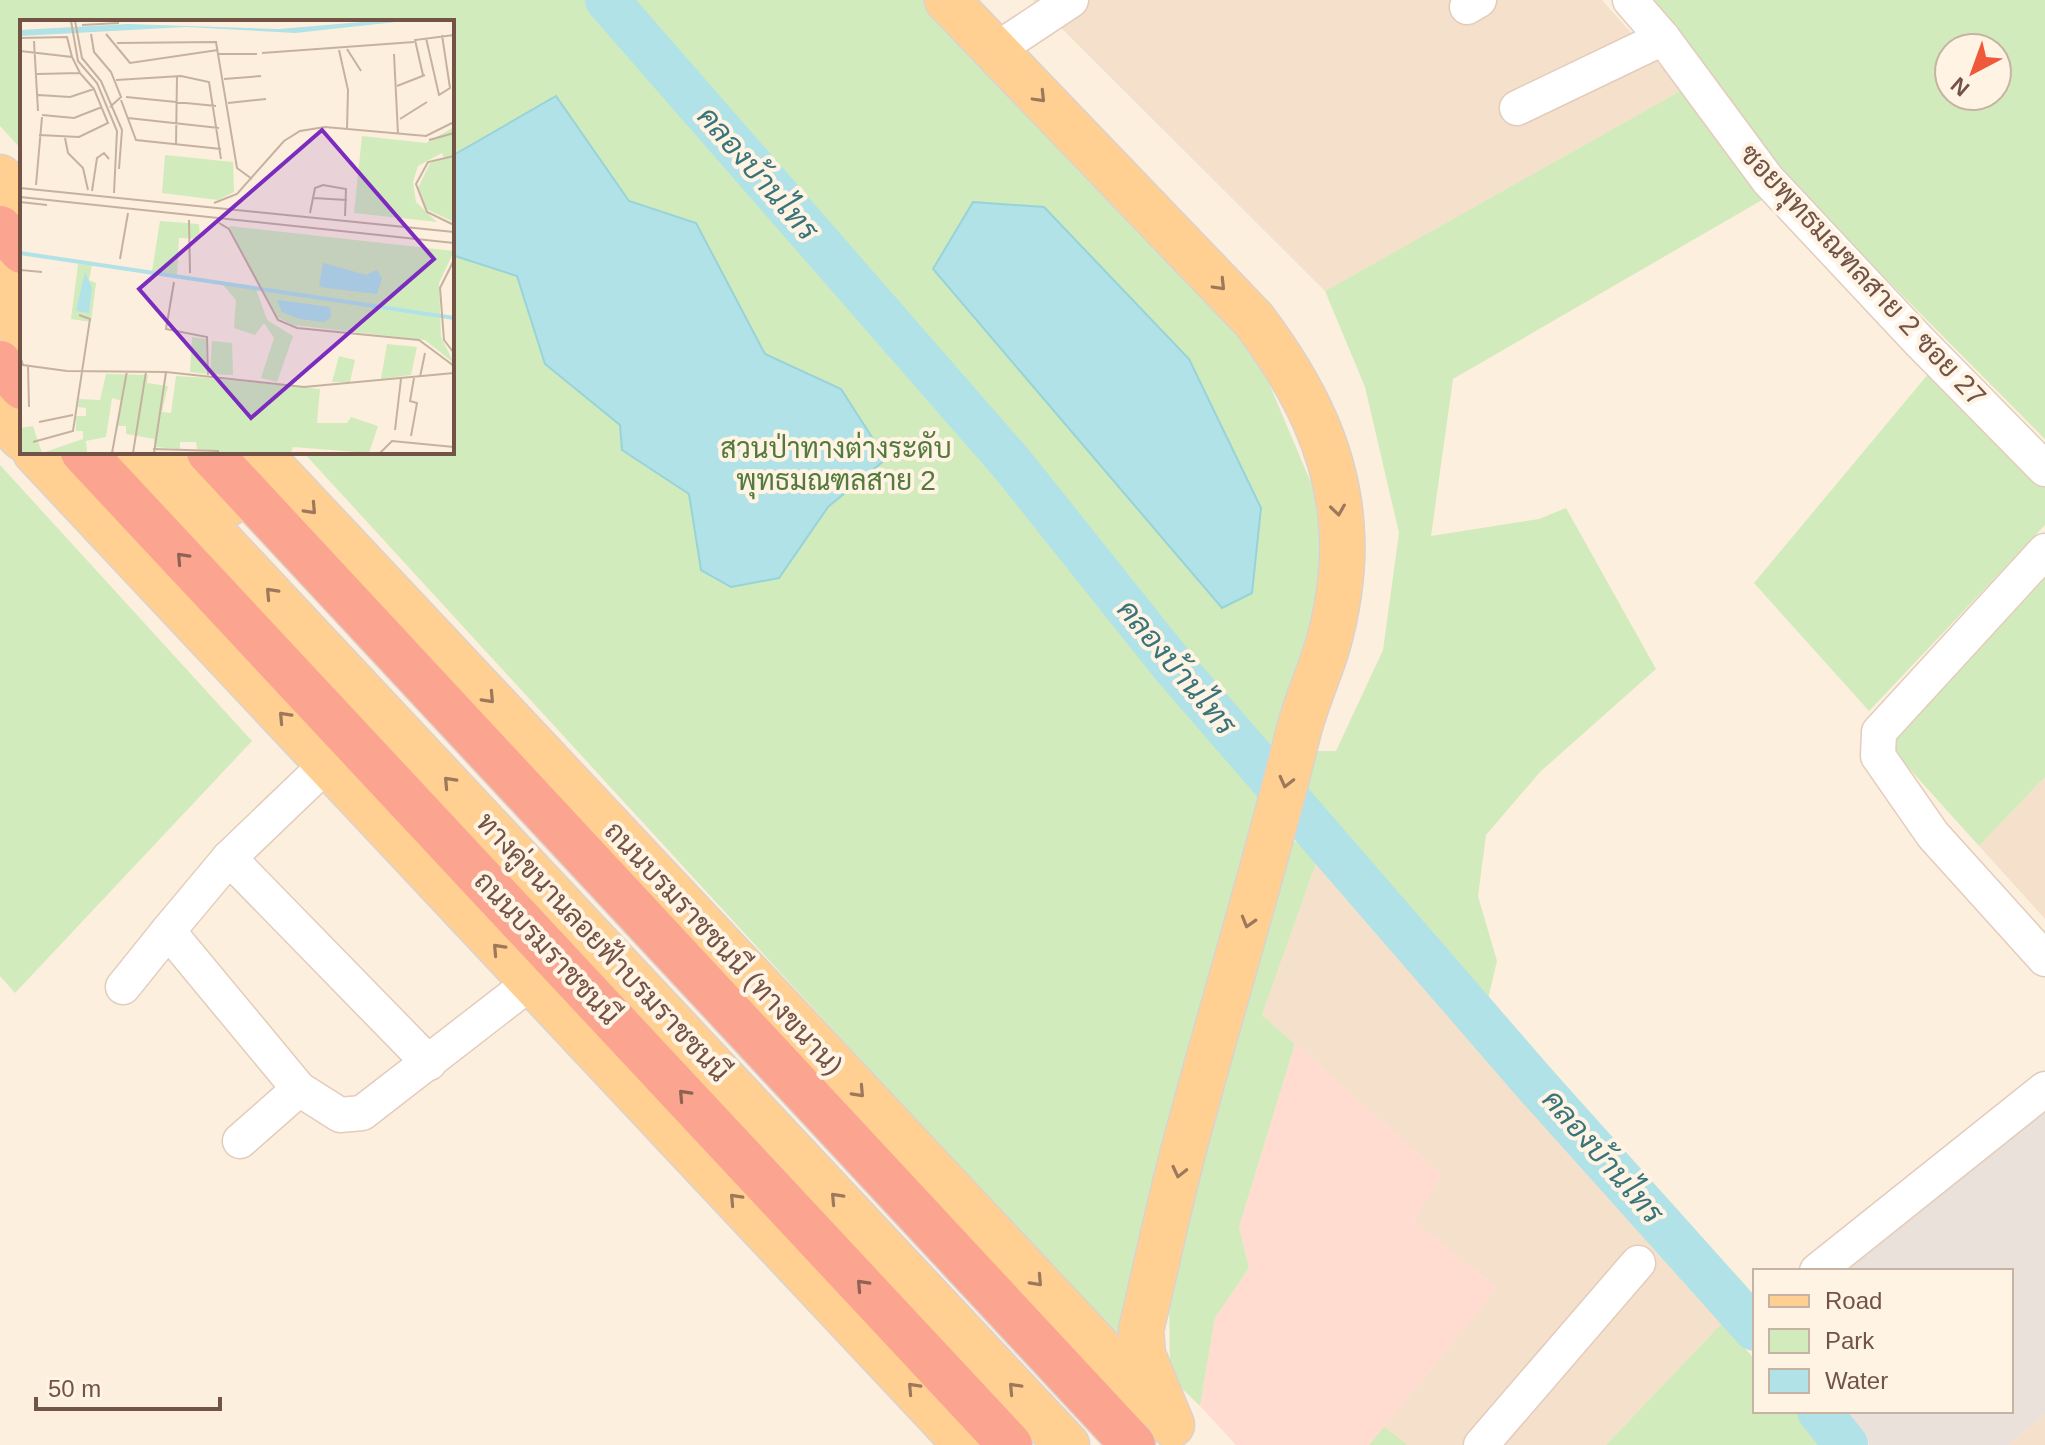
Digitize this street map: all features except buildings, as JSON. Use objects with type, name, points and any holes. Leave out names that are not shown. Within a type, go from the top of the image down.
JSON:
[{"type":"highway","points":[[0,228],[20,249]]},
{"type":"highway","points":[[0,363],[20,385]]},
{"type":"highway","name":"ถนนบรมราชชนนี","points":[[85,454],[1010,1445]]},
{"type":"highway","points":[[211,454],[1133,1445]]},
{"type":"main road","points":[[947,0],[1254,320],[1291,370],[1315,420],[1333,472],[1342,535],[1339,588],[1327,647],[1302,717],[1270,847],[1191,1122],[1141,1330],[1145,1363],[1181,1435]]},
{"type":"main road","points":[[0,177],[20,199]]},
{"type":"main road","points":[[0,259],[20,280]]},
{"type":"main road","points":[[0,307],[20,328]]},
{"type":"main road","points":[[0,415],[20,436]]},
{"type":"main road","points":[[37,454],[966,1445]]},
{"type":"main road","name":"ทางคู่ขนานลอยฟ้าบรมราชชนนี","points":[[139,454],[1067,1445]]},
{"type":"main road","name":"ทางคู่ขนานลอยฟ้าบรมราชชนนี","points":[[184,454],[1110,1445]]},
{"type":"main road","name":"ถนนบรมราชชนนี (ทางขนาน)","points":[[260,454],[1181,1435]]},
{"type":"street","points":[[996,50],[1071,0]]},
{"type":"street","name":"ซอยพุทธมณฑลสาย 2 ซอย 27","points":[[1630,0],[1663,38],[1768,180],[2045,469]]},
{"type":"street","points":[[1517,108],[1663,38]]},
{"type":"street","points":[[2045,551],[1879,732],[1878,756],[1933,835],[2045,959]]},
{"type":"street","points":[[123,987],[229,858],[328,763]]},
{"type":"street","points":[[229,858],[429,1063]]},
{"type":"street","points":[[168,931],[299,1089],[340,1115],[350,1117],[381,1101],[530,983]]},
{"type":"street","points":[[240,1141],[299,1089]]},
{"type":"street","points":[[1820,1269],[2045,1089]]},
{"type":"street","points":[[1481,1445],[1638,1263]]},
{"type":"shaded area","points":[[1033,0],[1602,0],[1682,90],[1325,291]]},
{"type":"shaded area","points":[[2045,777],[2045,919],[1979,846]]},
{"type":"shaded area","points":[[1320,852],[1723,1322],[1606,1445],[1369,1445],[1497,1288],[1414,1221],[1441,1174],[1262,1015]]},
{"type":"shaded area","points":[[1295,1044],[1442,1175],[1414,1221],[1497,1288],[1369,1445],[1236,1445],[1200,1406],[1215,1318],[1249,1268],[1239,1227]]},
{"type":"shaded area","points":[[2045,1071],[2045,1414],[2009,1445],[1869,1445],[1845,1413],[2013,1413],[2013,1269],[1799,1269]]},
{"type":"shaded area","points":[[2045,1414],[2045,1445],[2009,1445]]},
{"type":"green space","name":"สวนป่าทางต่างระดับ พุทธมณฑลสาย 2","points":[[0,0],[925,0],[1118,203],[1260,362],[1328,523],[1313,651],[1123,1346],[305,454],[454,454],[454,20],[20,20],[20,148],[0,126]]},
{"type":"green space","points":[[1639,0],[2045,0],[2045,439],[1780,172]]},
{"type":"green space","points":[[1682,90],[1762,200],[1453,379],[1431,536],[1539,519],[1566,508],[1656,669],[1540,772],[1486,835],[1478,896],[1497,961],[1487,1003],[1299,791],[1309,751],[1336,751],[1383,650],[1399,533],[1365,387],[1325,291]]},
{"type":"green space","points":[[1929,373],[2045,486],[2045,525],[1869,711],[1754,583]]},
{"type":"green space","points":[[0,465],[252,741],[15,993],[0,976]]},
{"type":"green space","points":[[2045,566],[2045,777],[1979,846],[1897,755],[1893,732]]},
{"type":"green space","points":[[1286,838],[1320,852],[1262,1015],[1295,1044],[1239,1227],[1249,1268],[1215,1318],[1200,1406],[1170,1377],[1169,1282]]},
{"type":"green space","points":[[1723,1322],[1753,1358],[1753,1413],[1800,1413],[1826,1445],[1606,1445]]},
{"type":"green space","points":[[1384,1427],[1407,1445],[1369,1445]]},
{"type":"water","points":[[556,96],[629,201],[696,223],[765,354],[841,389],[886,459],[828,507],[779,578],[731,587],[701,570],[689,494],[622,450],[620,425],[545,364],[517,276],[454,256],[454,155]]},
{"type":"water","points":[[973,202],[1044,207],[1189,359],[1261,508],[1252,593],[1222,608],[933,269]]},
{"type":"waterway","name":"คลองบ้านไทร","points":[[607,0],[1012,464],[1174,667],[1538,1087],[1753,1327]]},
{"type":"waterway","name":"คลองบ้านไทร","points":[[1821,1413],[1846,1445]]}]
